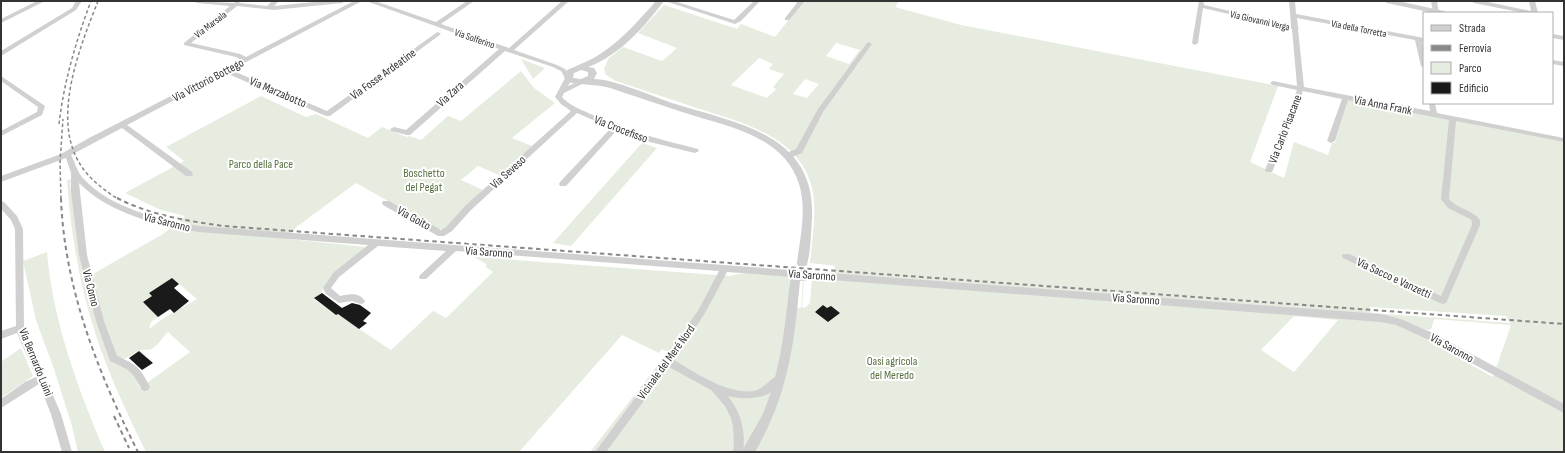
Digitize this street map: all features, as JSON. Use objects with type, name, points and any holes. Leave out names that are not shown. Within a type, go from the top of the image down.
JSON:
[{"type":"street","points":[[1,21],[42,1]]},
{"type":"street","points":[[1,54],[74,9],[79,1]]},
{"type":"street","points":[[197,1],[237,3],[268,8],[342,1]]},
{"type":"street","points":[[268,8],[276,1]]},
{"type":"street","name":"Via Vittorio Bottego","points":[[1,179],[67,154],[359,1]]},
{"type":"street","name":"Via Solferino","points":[[369,1],[507,49],[566,1]]},
{"type":"street","points":[[437,24],[470,1]]},
{"type":"street","points":[[560,92],[567,84],[571,71],[601,58],[627,36],[660,1]]},
{"type":"street","points":[[668,1],[730,21],[739,20],[757,1]]},
{"type":"street","points":[[788,19],[801,2],[798,1]]},
{"type":"street","points":[[1292,1],[1295,16],[1301,88]]},
{"type":"street","points":[[1387,1],[1436,12],[1434,1]]},
{"type":"street","points":[[1474,1],[1529,12]]},
{"type":"street","points":[[1532,1],[1534,12]]},
{"type":"street","name":"Via Marsala","points":[[237,3],[186,44],[238,55],[247,60]]},
{"type":"street","points":[[1194,43],[1201,4]]},
{"type":"street","name":"Via Giovanni Verga","points":[[1201,4],[1296,28]]},
{"type":"street","name":"Via della Torretta","points":[[1295,16],[1421,39]]},
{"type":"street","name":"Via Fosse Ardeatine","points":[[328,114],[438,34]]},
{"type":"street","points":[[1553,36],[1564,38]]},
{"type":"street","points":[[1421,39],[1423,57]]},
{"type":"street","points":[[787,156],[799,151],[820,111],[869,44]]},
{"type":"street","points":[[507,49],[563,70],[573,81],[598,82],[613,86],[754,136],[778,153],[790,165],[798,183],[802,200],[800,263],[807,196],[804,182],[798,170],[787,156],[776,146],[758,134],[733,124],[687,111]]},
{"type":"street","name":"Via Zara","points":[[394,129],[407,133],[507,49]]},
{"type":"street","points":[[560,92],[591,78],[601,58]]},
{"type":"street","points":[[1553,62],[1564,64]]},
{"type":"street","points":[[554,66],[589,68],[601,80],[613,86]]},
{"type":"street","name":"Via Marzabotto","points":[[227,71],[328,114]]},
{"type":"street","points":[[1,78],[42,106],[40,113],[1,134]]},
{"type":"street","name":"Via Anna Frank","points":[[1273,83],[1564,140]]},
{"type":"street","name":"Via Carlo Pisacane","points":[[1269,170],[1301,88]]},
{"type":"street","name":"Via Crocefisso","points":[[560,92],[559,99],[576,110],[615,128],[658,143],[695,151]]},
{"type":"street","points":[[1331,141],[1346,97]]},
{"type":"street","points":[[1432,104],[1434,115]]},
{"type":"street","name":"Via Seveso","points":[[441,234],[449,229],[468,208],[576,110]]},
{"type":"street","name":"Via Sacco e Vanzetti","points":[[1346,256],[1442,301],[1476,225],[1476,220],[1472,216],[1450,205],[1445,199],[1453,119]]},
{"type":"street","points":[[123,125],[189,174]]},
{"type":"street","points":[[563,184],[615,128]]},
{"type":"street","name":"Via Saronno","points":[[67,154],[75,172],[83,183],[109,202],[132,212],[170,224],[198,229],[248,234],[725,268],[1380,318],[1398,322],[1430,336],[1564,409]]},
{"type":"street","name":"Via Como","points":[[75,172],[75,192],[83,255],[102,329],[113,358],[130,366],[138,373],[145,387]]},
{"type":"street","name":"Via Goito","points":[[386,203],[441,234]]},
{"type":"street","name":"Via Bernardo Luini","points":[[1,204],[5,213],[17,224],[19,230],[20,328],[56,414],[67,452]]},
{"type":"street","points":[[361,301],[353,297],[339,300],[329,292],[327,288],[336,275],[376,243]]},
{"type":"street","points":[[423,277],[453,249]]},
{"type":"street","name":"Vicinale del Meré Nord","points":[[600,452],[668,361],[702,311],[725,268]]},
{"type":"street","points":[[748,452],[769,414],[784,371],[798,281],[794,351],[787,383],[773,419],[755,452]]},
{"type":"street","points":[[1,335],[20,328]]},
{"type":"street","points":[[668,361],[711,386],[730,393],[744,395],[755,395],[766,390],[774,384],[784,371]]},
{"type":"street","points":[[1,404],[28,385],[42,378]]},
{"type":"street","points":[[711,386],[727,401],[737,419],[740,433],[738,452]]},
{"type":"green space","points":[[804,1],[899,1],[895,7],[961,25],[1278,86],[1250,162],[1284,178],[1294,142],[1328,155],[1332,143],[1335,143],[1348,99],[1564,142],[1564,452],[590,452],[668,352],[662,349],[659,353],[622,335],[519,452],[146,452],[124,407],[97,339],[90,317],[75,249],[67,180],[72,179],[70,184],[82,265],[101,332],[111,359],[133,373],[140,388],[190,352],[168,332],[152,349],[141,350],[123,359],[116,357],[113,353],[91,275],[163,234],[185,216],[161,210],[125,193],[184,161],[166,147],[261,96],[306,117],[316,114],[368,138],[382,127],[407,137],[409,136],[421,140],[448,116],[461,121],[521,71],[534,88],[555,103],[512,138],[532,146],[499,175],[478,166],[461,180],[483,190],[444,229],[438,229],[356,183],[295,228],[289,239],[365,247],[363,251],[332,275],[320,294],[314,299],[336,315],[338,314],[354,324],[353,325],[391,350],[433,311],[446,318],[493,272],[486,267],[486,264],[474,257],[730,276],[744,273],[760,273],[790,276],[788,307],[801,308],[804,282],[802,307],[805,308],[810,303],[812,277],[834,279],[834,274],[675,262],[834,273],[835,266],[810,263],[814,224],[813,193],[804,167],[793,153],[780,142],[748,125],[616,81],[606,75],[604,69],[608,59],[623,47],[662,61],[677,48],[638,33],[664,5],[737,29],[741,24],[775,37]],"holes":[[[836,43],[860,50],[849,64],[826,56]],[[759,58],[773,64],[769,69],[784,74],[773,87],[776,89],[767,98],[731,85]],[[805,79],[819,84],[807,98],[793,94]],[[172,278],[197,299],[164,318],[149,329],[151,322],[158,317],[143,302],[152,296],[149,293]],[[1369,307],[1506,316],[1510,323],[1372,313]],[[1372,314],[1394,318],[1428,330],[1431,329],[1434,319],[1511,325],[1493,377],[1428,341],[1429,338],[1401,326],[1375,320]],[[1294,316],[1338,320],[1294,372],[1261,350]]]},
{"type":"green space","points":[[521,59],[545,68],[533,79]]},
{"type":"green space","points":[[642,143],[657,148],[571,246],[553,243]]},
{"type":"green space","points":[[47,252],[55,304],[68,355],[85,404],[105,452],[78,452],[72,426],[54,369],[36,320],[23,261]]},
{"type":"green space","points":[[21,348],[33,376],[1,398],[1,362]]},
{"type":"building","points":[[172,278],[179,284],[174,288],[189,301],[174,313],[170,309],[158,317],[143,302],[152,296],[149,293]]},
{"type":"building","points":[[322,293],[342,308],[352,303],[360,305],[371,313],[363,321],[367,323],[359,329],[338,314],[336,315],[314,298]]},
{"type":"building","points":[[823,305],[827,308],[831,306],[840,313],[828,322],[815,312]]},
{"type":"building","points":[[139,351],[153,363],[142,370],[129,358]]},
{"type":"tunnel","points":[[801,281],[802,263]]},
{"type":"railway","points":[[59,124],[71,61],[91,1]]},
{"type":"railway","points":[[98,1],[84,39],[71,82],[68,104],[68,126],[72,146],[80,164],[97,184],[118,199]]},
{"type":"railway","points":[[61,199],[60,162],[63,119]]},
{"type":"railway","points":[[61,198],[64,231],[76,297],[97,360],[123,422],[138,452]]},
{"type":"railway","points":[[117,198],[142,209],[156,213],[224,226],[1564,324]]},
{"type":"railway","points":[[114,416],[129,448]]},
{"type":"park label","name":"Parco della Pace","points":[[261,164]]},
{"type":"park label","name":"Boschetto del Pegat","points":[[424,180]]},
{"type":"park label","name":"Oasi agricola del Meredo","points":[[892,368]]}]
